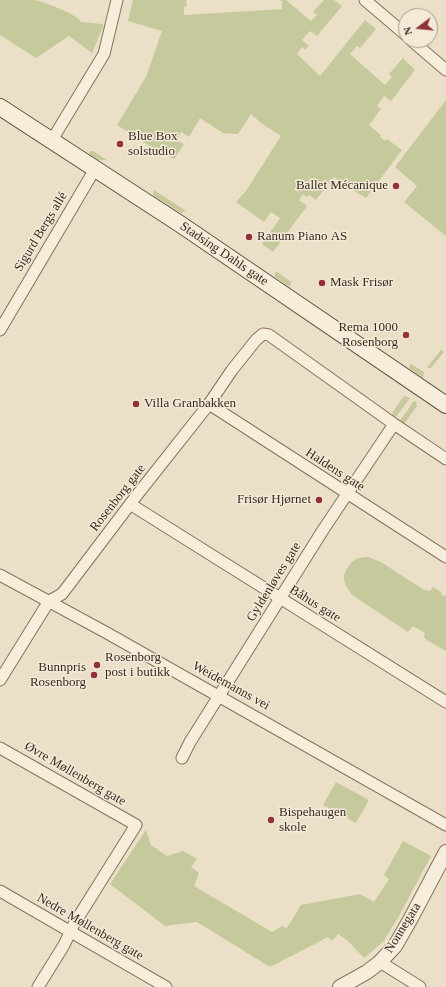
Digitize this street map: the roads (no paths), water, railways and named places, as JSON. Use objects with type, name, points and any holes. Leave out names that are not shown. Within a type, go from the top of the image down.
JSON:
[{"type":"main road","name":"Stadsing Dahls gate","points":[[0,107],[278,290],[446,405]]},
{"type":"street","points":[[52,140],[104,54],[117,0]]},
{"type":"street","points":[[364,0],[398,29]]},
{"type":"street","points":[[420,48],[446,70]]},
{"type":"street","name":"Sigurd Bergs allé","points":[[0,330],[95,169]]},
{"type":"street","name":"Rosenborg gate","points":[[0,680],[49,601],[62,594],[130,504],[209,404],[232,370],[256,340],[263,334],[269,336],[394,424]]},
{"type":"street","name":"Haldens gate","points":[[209,404],[446,557]]},
{"type":"street","points":[[394,424],[446,459]]},
{"type":"street","name":"Gyldenløves gate","points":[[182,758],[190,742],[280,599],[394,424]]},
{"type":"street","name":"Båhus gate","points":[[130,504],[446,702]]},
{"type":"street","name":"Weidemanns vei","points":[[0,576],[49,601],[446,825]]},
{"type":"street","name":"Øvre Møllenberg gate","points":[[0,748],[136,825],[70,932]]},
{"type":"street","name":"Nonnegata","points":[[340,987],[367,972],[380,962],[395,946],[446,852]]},
{"type":"street","name":"Nedre Møllenberg gate","points":[[0,890],[166,987]]},
{"type":"street","points":[[38,987],[64,945],[70,932]]},
{"type":"street","points":[[380,962],[420,987]]},
{"type":"place","name":"Blue Box solstudio","points":[[120,144]]},
{"type":"place","name":"Ballet Mécanique","points":[[396,186]]},
{"type":"place","name":"Ranum Piano AS","points":[[249,237]]},
{"type":"place","name":"Mask Frisør","points":[[322,283]]},
{"type":"place","name":"Rema 1000 Rosenborg","points":[[406,335]]},
{"type":"place","name":"Villa Granbakken","points":[[136,404]]},
{"type":"place","name":"Frisør Hjørnet","points":[[319,500]]},
{"type":"place","name":"Rosenborg post i butikk","points":[[97,665]]},
{"type":"place","name":"Bunnpris Rosenborg","points":[[94,675]]},
{"type":"place","name":"Bispehaugen skole","points":[[271,820]]}]
